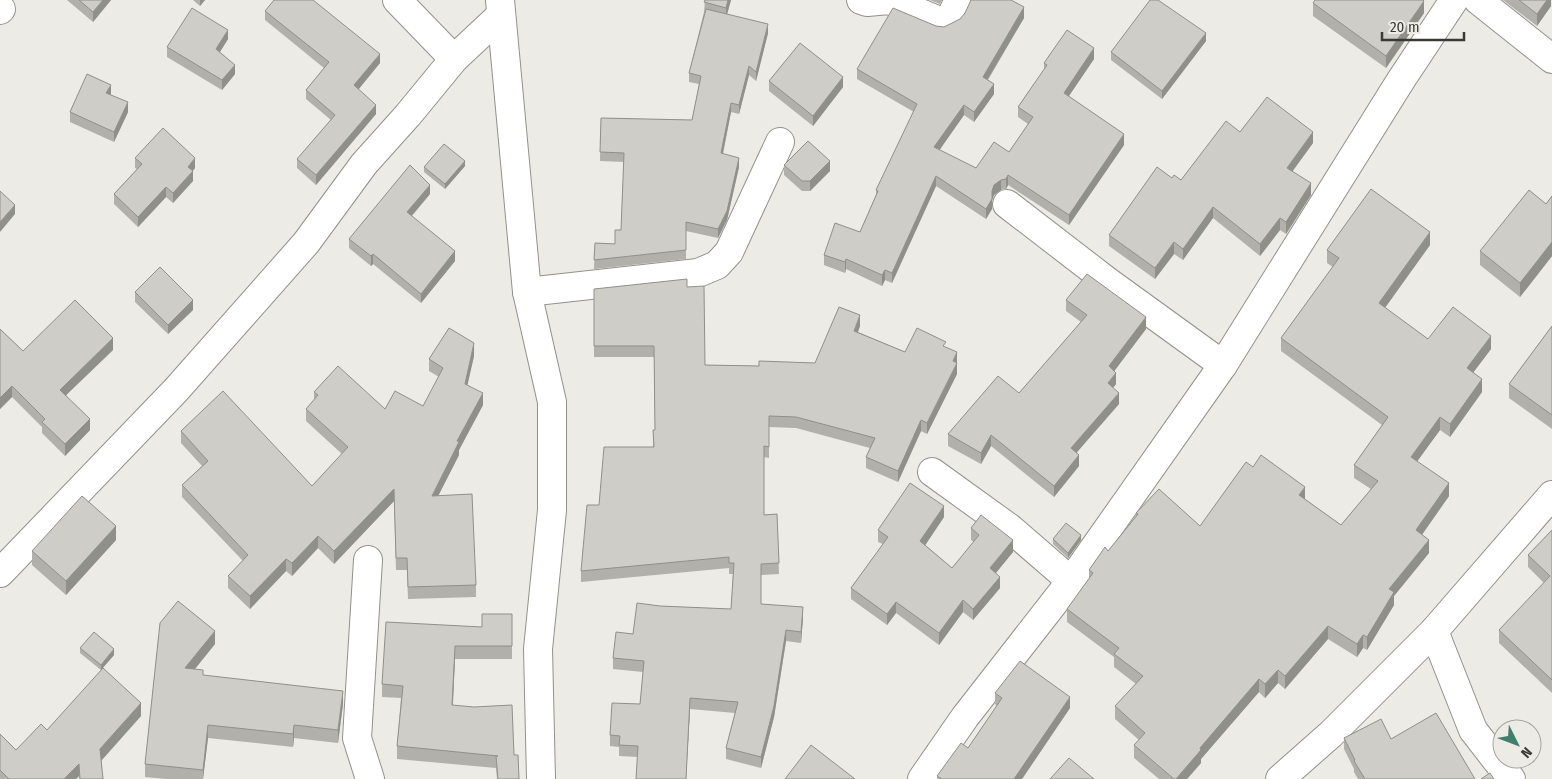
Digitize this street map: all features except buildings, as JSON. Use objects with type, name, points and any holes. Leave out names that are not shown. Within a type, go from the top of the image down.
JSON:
[{"type":"street","points":[[397,0],[454,59]]},
{"type":"street","points":[[861,0],[867,2],[889,0],[942,22],[951,16],[959,0]]},
{"type":"street","points":[[922,779],[965,717],[1071,581],[1223,365],[1454,0]]},
{"type":"street","points":[[1478,0],[1552,59]]},
{"type":"street","points":[[0,573],[176,390],[293,258],[364,164],[501,7]]},
{"type":"street","points":[[501,7],[527,292],[552,402],[552,510],[538,649],[541,779]]},
{"type":"street","points":[[527,292],[698,273],[717,265],[730,252],[780,142]]},
{"type":"street","points":[[1007,204],[1107,281],[1223,365]]},
{"type":"street","points":[[932,472],[1011,529],[1071,581]]},
{"type":"street","points":[[1280,779],[1331,734],[1434,632],[1552,495]]},
{"type":"street","points":[[368,560],[357,738],[370,779]]},
{"type":"street","points":[[1434,632],[1473,730],[1511,779]]}]
